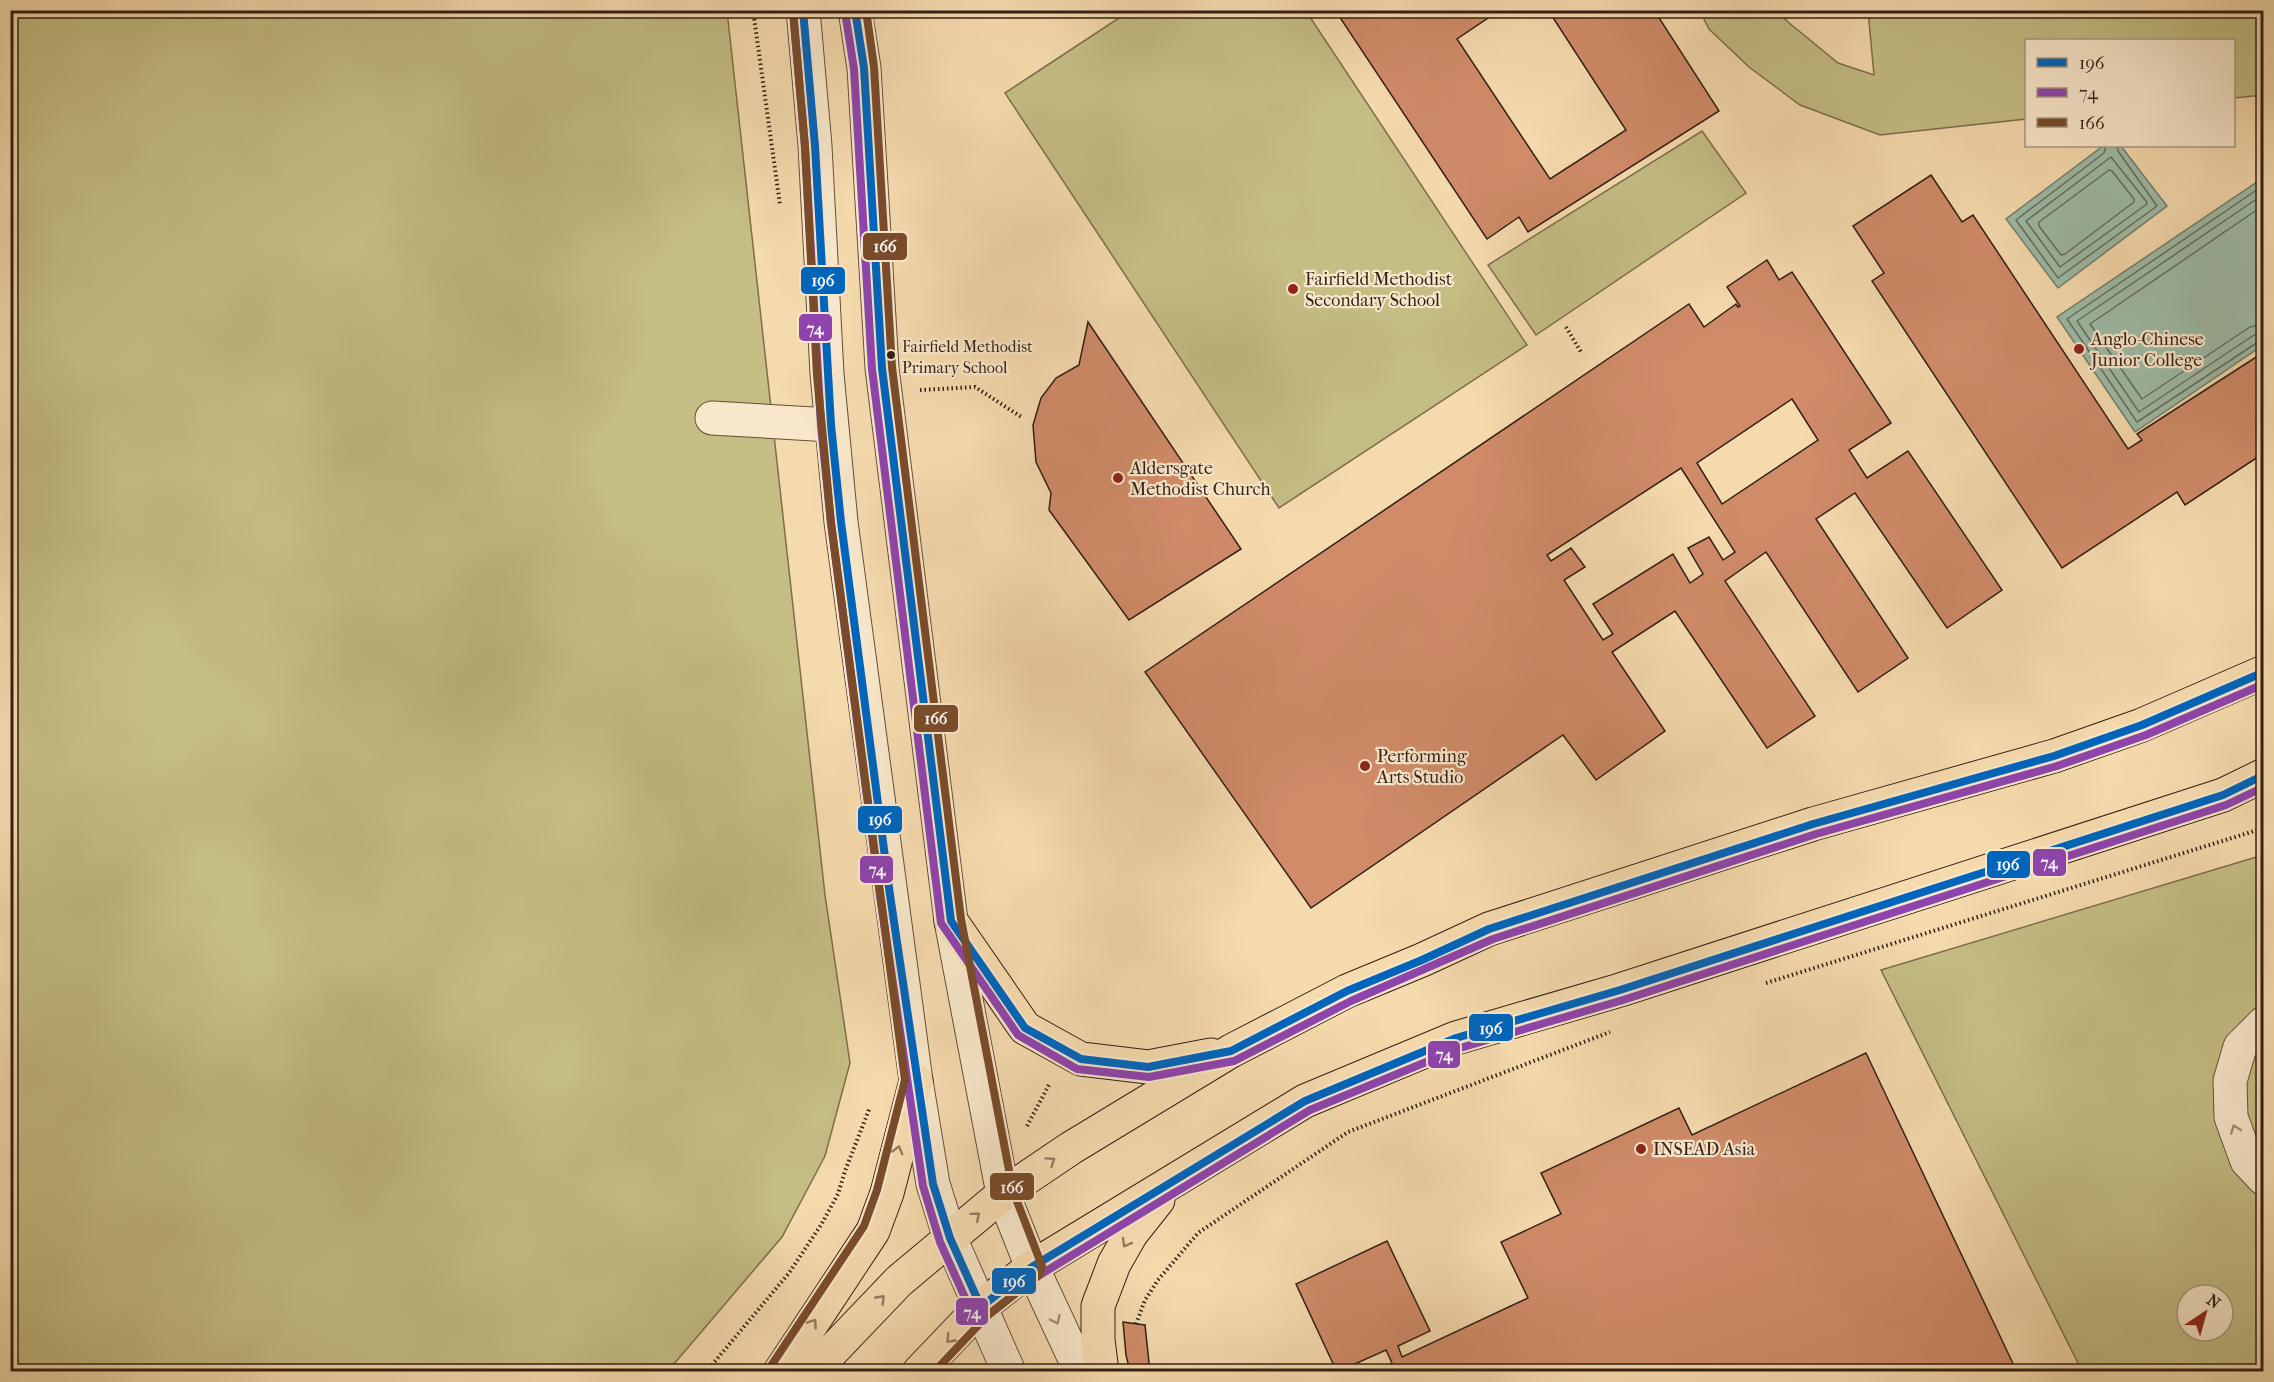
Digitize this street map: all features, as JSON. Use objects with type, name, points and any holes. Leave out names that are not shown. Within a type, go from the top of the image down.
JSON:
[{"type":"main road","points":[[812,1371],[899,1281],[1003,1194],[1071,1148],[1231,1051],[1347,992],[1489,929],[1813,824],[2054,756],[2142,725],[2264,672]]},
{"type":"main road","points":[[919,1371],[981,1307],[1032,1268],[1305,1101],[1456,1038],[1620,990],[2223,795],[2264,775]]},
{"type":"main road","points":[[2223,795],[2264,790]]},
{"type":"main road","points":[[951,921],[1025,1028],[1081,1059],[1148,1067],[1231,1051]]},
{"type":"main road","points":[[780,1371],[873,1230],[887,1193],[916,1081]]},
{"type":"main road","points":[[1102,1371],[1098,1306],[1114,1264],[1131,1234],[1175,1181]]},
{"type":"street","points":[[803,10],[815,146],[831,425],[841,522],[916,1081],[933,1184],[950,1238],[1009,1371]]},
{"type":"street","points":[[855,10],[864,68],[883,378],[951,921],[1003,1194],[1032,1268],[1081,1371]]},
{"type":"street","points":[[712,418],[831,425]]},
{"type":"street","points":[[2264,1023],[2240,1047],[2230,1081],[2231,1117],[2247,1161],[2264,1179]]},
{"type":"path","points":[[1566,327],[1581,352]]},
{"type":"path","points":[[910,390],[975,387],[1023,418]]},
{"type":"path","points":[[1760,985],[2264,828]]},
{"type":"path","points":[[1136,1322],[1151,1290],[1198,1233],[1348,1132],[1612,1032]]},
{"type":"path","points":[[1022,1135],[1054,1075]]},
{"type":"path","points":[[706,1371],[789,1273],[834,1202],[845,1172]]},
{"type":"shaded area","points":[[1131,10],[1306,11],[1527,345],[1279,508],[1005,93]]},
{"type":"shaded area","points":[[10,11],[727,11],[825,895],[850,1063],[825,1156],[782,1237],[668,1371],[11,1371]]},
{"type":"shaded area","points":[[1700,11],[1777,11],[1838,63],[1874,75],[1868,11],[2263,11],[2263,95],[2235,98],[2235,39],[2025,39],[2025,119],[1880,135],[1800,105],[1749,67],[1709,29]]},
{"type":"shaded area","points":[[1702,131],[1746,193],[1536,335],[1488,265]]},
{"type":"shaded area","points":[[2263,855],[2263,1371],[2082,1371],[1881,970]]},
{"type":"water","points":[[2102,147],[2122,147],[2167,206],[2058,288],[2006,219]]},
{"type":"water","points":[[2263,178],[2263,345],[2135,432],[2057,317]]},
{"type":"building","points":[[1335,10],[1500,10],[1457,39],[1550,179],[1626,130],[1548,10],[1654,10],[1719,111],[1528,232],[1519,217],[1487,239]]},
{"type":"building","points":[[1931,175],[1962,222],[1973,215],[2128,449],[2142,440],[2137,434],[2264,352],[2264,453],[2185,505],[2177,492],[2062,568],[1872,281],[1884,273],[1853,226]]},
{"type":"building","points":[[1767,260],[1779,280],[1792,272],[1891,423],[1849,450],[1867,478],[1908,451],[2002,590],[1947,628],[1855,493],[1816,519],[1908,658],[1858,692],[1766,552],[1725,581],[1815,716],[1767,748],[1675,611],[1612,652],[1665,731],[1596,780],[1563,735],[1311,908],[1145,672],[1689,304],[1704,327],[1736,304],[1740,306],[1727,287]],"holes":[[[1792,399],[1818,440],[1722,504],[1697,463]],[[1681,468],[1735,552],[1723,560],[1709,537],[1688,548],[1703,574],[1690,583],[1673,554],[1593,604],[1613,634],[1603,640],[1564,580],[1585,567],[1571,548],[1551,561],[1547,555]]]},
{"type":"building","name":"Aldersgate Methodist Church","points":[[1088,322],[1241,549],[1129,620],[1049,510],[1051,493],[1036,462],[1033,425],[1041,398],[1056,378],[1079,365]]},
{"type":"building","points":[[1866,1053],[2017,1372],[1375,1372],[1392,1363],[1386,1350],[1337,1372],[1296,1284],[1387,1241],[1430,1331],[1398,1346],[1402,1357],[1528,1298],[1501,1242],[1561,1214],[1541,1173],[1679,1108],[1692,1135]]},
{"type":"building","points":[[1123,1322],[1145,1325],[1150,1372],[1130,1372]]},
{"type":"transit line","name":"196","points":[[803,10],[815,146],[831,425],[841,522],[890,895],[933,1184],[950,1238],[981,1307],[1032,1267],[1305,1101],[1456,1038],[1620,990],[2223,795],[2264,775]]},
{"type":"transit line","name":"196","points":[[855,10],[864,68],[882,368],[951,921],[1025,1028],[1081,1059],[1148,1067],[1231,1051],[1347,991],[1489,929],[1813,824],[2054,756],[2142,725],[2264,672]]},
{"type":"transit line","name":"166","points":[[866,10],[874,67],[892,367],[961,919],[1013,1191],[1042,1266],[1039,1275],[988,1315],[934,1372]]},
{"type":"transit line","name":"74","points":[[793,11],[805,147],[821,426],[831,523],[880,896],[923,1186],[940,1242],[971,1311],[976,1316],[987,1316],[1038,1276],[1310,1110],[1460,1048],[1623,1000],[2226,805],[2264,787]]},
{"type":"transit line","name":"166","points":[[771,1366],[864,1226],[877,1190],[905,1080],[831,523],[817,375],[805,147],[793,11]]},
{"type":"transit line","name":"74","points":[[845,12],[854,69],[872,369],[941,923],[1018,1035],[1077,1069],[1149,1077],[1234,1061],[1351,1001],[1493,939],[1816,834],[2057,766],[2146,735],[2264,684]]},
{"type":"place","name":"Fairfield Methodist Secondary School","points":[[1293,289]]},
{"type":"place","name":"Anglo-Chinese Junior College","points":[[2079,349]]},
{"type":"place","name":"Fairfield Methodist Primary School","points":[[891,355]]},
{"type":"place","name":"Aldersgate Methodist Church","points":[[1118,478]]},
{"type":"place","name":"Performing Arts Studio","points":[[1365,766]]},
{"type":"place","name":"INSEAD Asia","points":[[1641,1149]]}]
